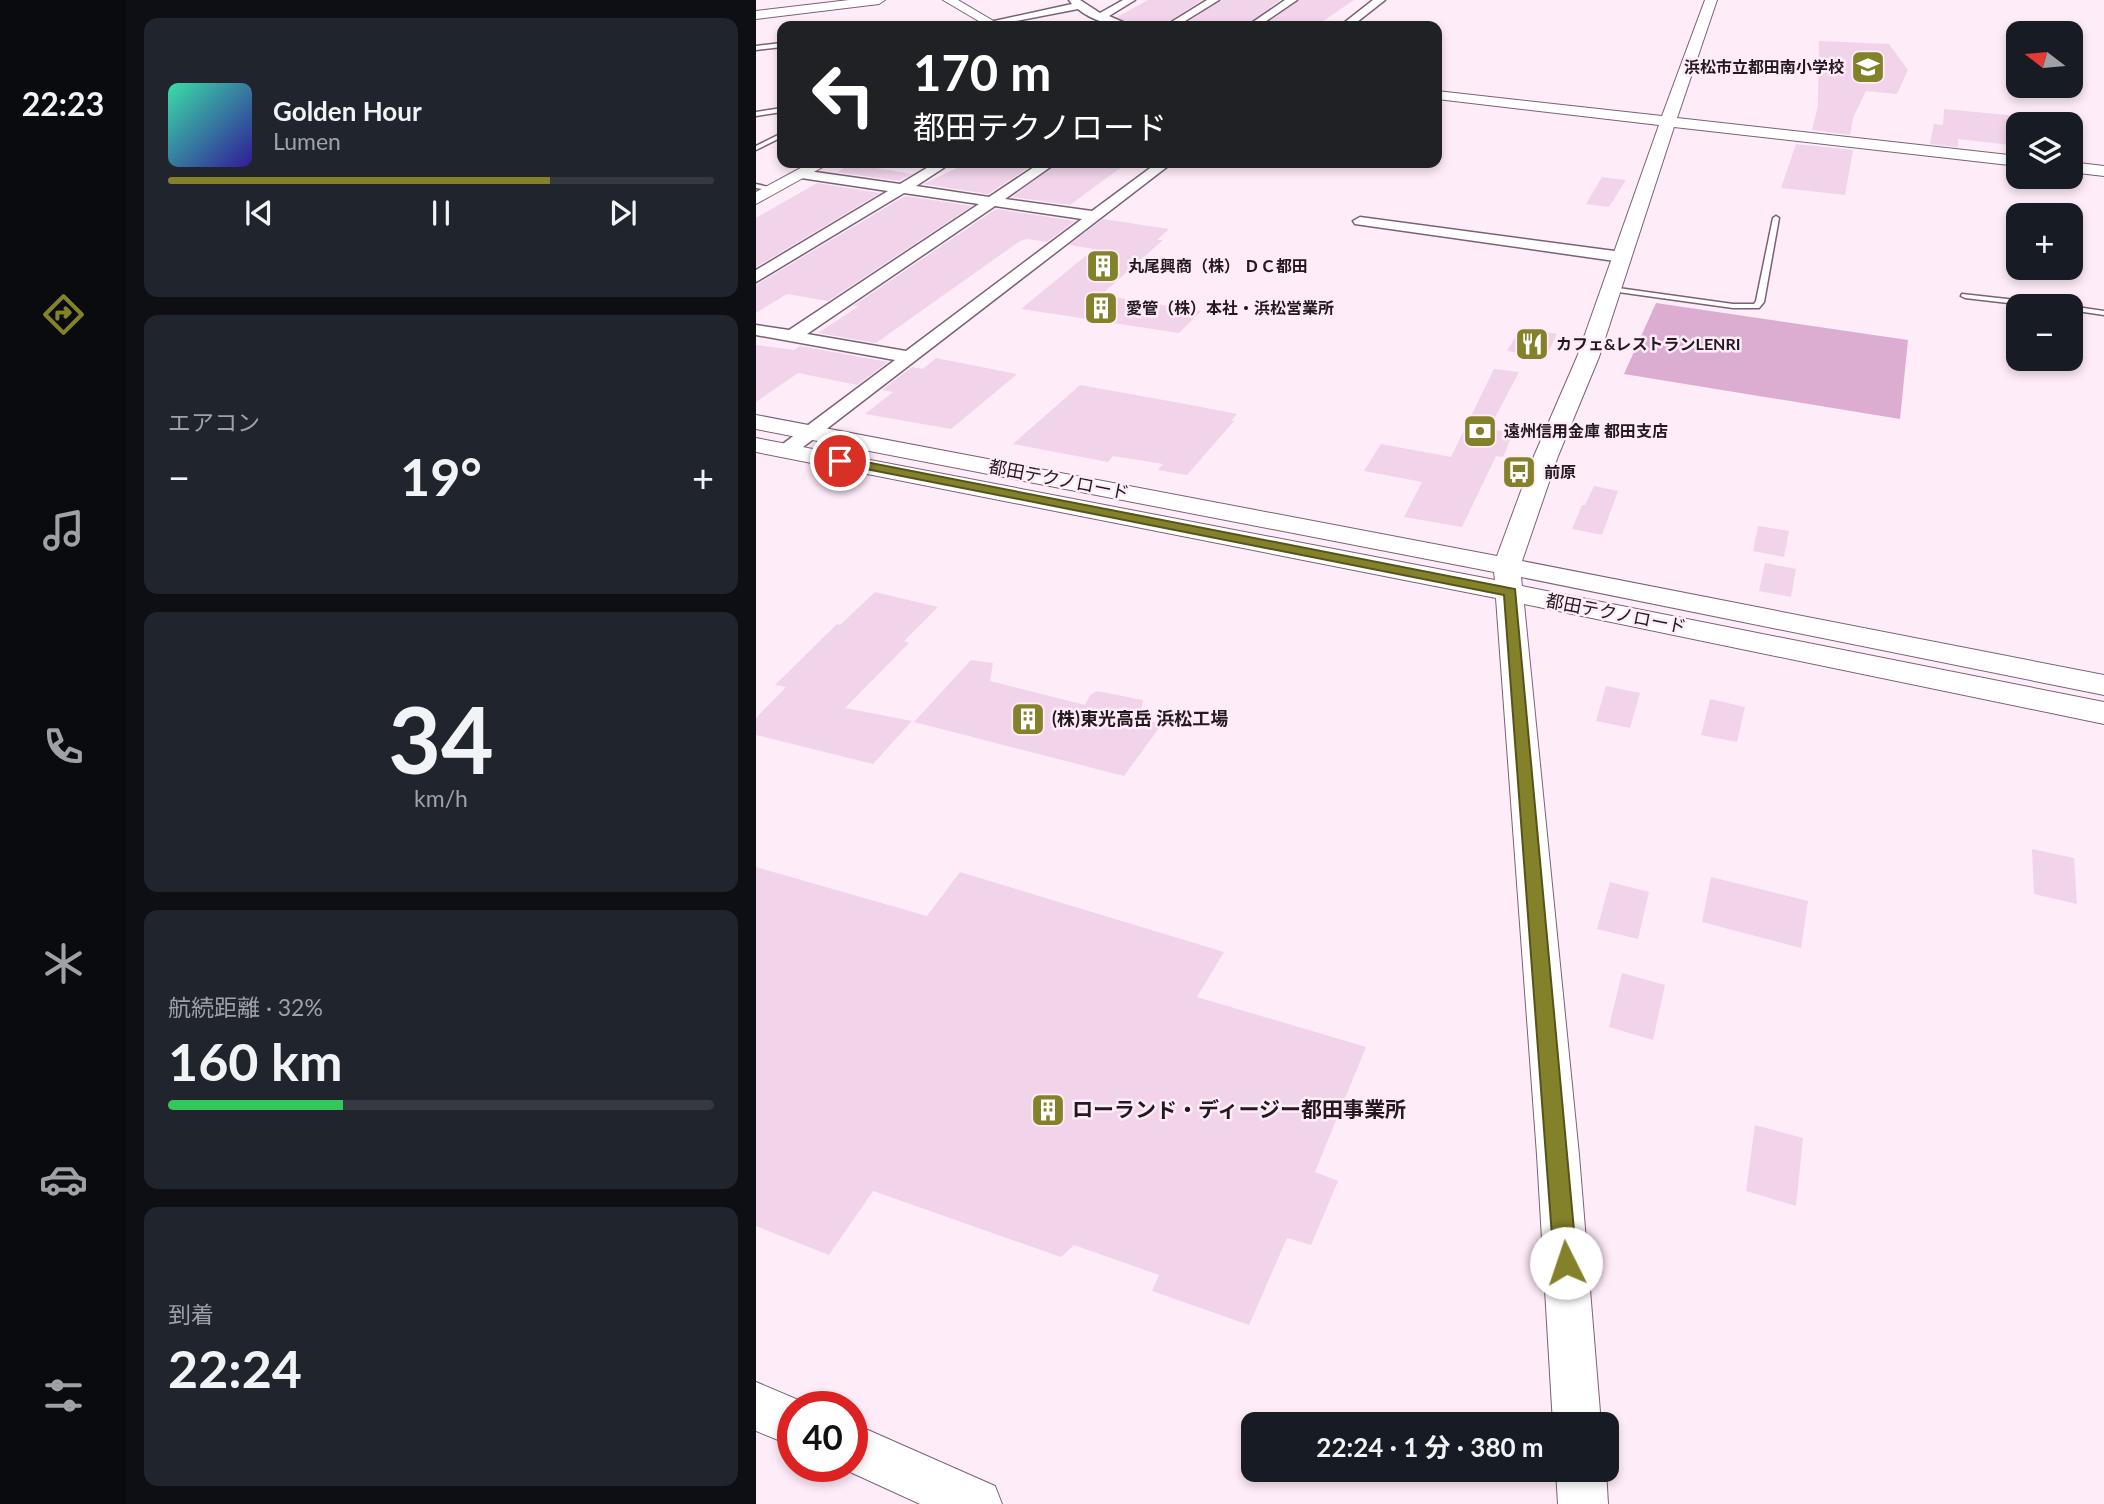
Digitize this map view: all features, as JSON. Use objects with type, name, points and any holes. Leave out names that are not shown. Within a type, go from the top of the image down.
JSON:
[{"type":"street","points":[[756,15],[878,0]]},
{"type":"street","points":[[948,0],[987,21]]},
{"type":"street","points":[[1100,17],[1130,0]]},
{"type":"street","points":[[1178,21],[1214,0]]},
{"type":"street","points":[[1260,21],[1292,0]]},
{"type":"street","points":[[1352,21],[1380,0]]},
{"type":"street","points":[[1576,1412],[1509,579],[1546,456],[1588,357],[1711,0]]},
{"type":"street","points":[[1005,21],[1076,3],[1112,21]]},
{"type":"street","points":[[1442,96],[2006,161]]},
{"type":"street","points":[[756,199],[812,168]]},
{"type":"street","points":[[756,277],[936,168]]},
{"type":"street","points":[[792,336],[1042,168]]},
{"type":"street","points":[[787,450],[1158,168]]},
{"type":"street","points":[[2083,169],[2104,171]]},
{"type":"street","points":[[801,174],[1094,216]]},
{"type":"street","points":[[1360,221],[1622,257]]},
{"type":"street","points":[[756,330],[911,357]]},
{"type":"street","name":"都田テクノロード","points":[[756,422],[1509,579],[2104,713]]},
{"type":"street","name":"都田テクノロード","points":[[756,444],[2104,685]]},
{"type":"street","points":[[756,1406],[777,1415]]},
{"type":"street","points":[[868,1455],[977,1504]]},
{"type":"street","points":[[1582,1482],[1583,1504]]},
{"type":"lane","points":[[756,48],[777,46]]},
{"type":"lane","points":[[756,114],[777,111]]},
{"type":"lane","points":[[756,148],[777,138]]},
{"type":"lane","points":[[756,186],[774,189]]},
{"type":"lane","points":[[1611,289],[1733,306],[1756,306],[1760,302],[1776,218]]},
{"type":"lane","points":[[1965,296],[2006,301]]},
{"type":"lane","points":[[2083,311],[2104,313]]},
{"type":"shaded area","points":[[1656,303],[1908,340],[1900,419],[1624,374]]},
{"type":"building","points":[[1148,0],[1202,0],[1170,21],[1125,21],[1117,17]]},
{"type":"building","points":[[1221,0],[1280,0],[1252,21],[1190,21]]},
{"type":"building","points":[[1299,0],[1354,0],[1323,21],[1270,21]]},
{"type":"building","points":[[1819,41],[1889,44],[1908,70],[1897,94],[1866,91],[1853,118],[1850,135],[1812,130],[1818,106]]},
{"type":"building","points":[[1944,109],[2006,115],[2006,145],[1958,139],[1958,147],[1930,144],[1934,124],[1943,125]]},
{"type":"building","points":[[1796,144],[1853,150],[1845,195],[1781,188]]},
{"type":"building","points":[[844,168],[876,168],[912,174],[899,181],[837,172]]},
{"type":"building","points":[[957,168],[1028,168],[988,194],[923,184]]},
{"type":"building","points":[[1051,168],[1120,168],[1070,205],[1012,197]]},
{"type":"building","points":[[1602,177],[1626,180],[1609,207],[1586,204]]},
{"type":"building","points":[[817,183],[880,193],[756,267],[756,218]]},
{"type":"building","points":[[905,196],[972,206],[828,301],[787,294],[756,313],[756,285]]},
{"type":"building","points":[[996,209],[1075,221],[1047,242],[1027,239],[1020,241],[876,343],[818,333],[859,306],[853,306]]},
{"type":"building","points":[[1103,219],[1169,229],[1157,240],[1163,240],[1101,295],[1201,311],[1179,333],[1021,309],[1094,249],[1069,245]]},
{"type":"building","name":"カフェ&レストランLENRI","points":[[1538,330],[1557,334],[1546,357],[1507,351],[1518,332]]},
{"type":"building","points":[[756,345],[794,350],[800,346],[888,362],[857,385],[798,373],[756,402]]},
{"type":"building","points":[[936,358],[1017,374],[951,429],[865,414],[893,392],[882,390],[912,367],[923,369]]},
{"type":"building","points":[[1494,369],[1519,372],[1489,429],[1513,433],[1503,457],[1496,456],[1462,527],[1404,517],[1422,482],[1364,471],[1381,444],[1451,457]]},
{"type":"building","points":[[1080,385],[1237,414],[1231,421],[1234,421],[1187,475],[1158,470],[1163,464],[1113,456],[1108,462],[1013,444]]},
{"type":"building","points":[[1594,486],[1618,491],[1602,535],[1572,529]]},
{"type":"building","points":[[1758,526],[1789,531],[1784,557],[1753,551]]},
{"type":"building","points":[[1765,563],[1796,569],[1791,597],[1759,591]]},
{"type":"building","points":[[875,592],[938,607],[904,641],[909,643],[845,708],[912,721],[873,764],[756,735],[756,718],[786,687],[775,685],[837,624],[840,625]]},
{"type":"building","name":"(株)東光高岳 浜松工場","points":[[971,660],[993,663],[990,681],[1085,705],[1090,695],[1097,691],[1143,700],[1140,719],[1162,724],[1124,776],[914,722]]},
{"type":"building","points":[[1606,686],[1640,693],[1630,728],[1596,721]]},
{"type":"building","points":[[1710,699],[1745,707],[1737,742],[1701,735]]},
{"type":"building","points":[[2032,849],[2074,858],[2077,904],[2034,894]]},
{"type":"building","name":"ローランド・ディージー都田事業所","points":[[756,867],[927,916],[960,872],[1224,952],[1197,997],[1366,1047],[1315,1172],[1338,1181],[1311,1245],[1287,1238],[1249,1325],[1152,1291],[1159,1275],[1074,1245],[1061,1257],[873,1191],[829,1255],[756,1226]]},
{"type":"building","points":[[1711,877],[1808,901],[1801,948],[1702,922]]},
{"type":"building","points":[[1610,882],[1649,892],[1638,939],[1597,929]]},
{"type":"building","points":[[1622,973],[1665,985],[1653,1040],[1609,1027]]},
{"type":"building","points":[[1755,1125],[1803,1138],[1796,1206],[1746,1191]]},
{"type":"place","name":"浜松市立都田南小学校","points":[[1868,67]]},
{"type":"place","name":"丸尾興商（株） ＤＣ都田","points":[[1103,266]]},
{"type":"place","name":"愛管（株）本社・浜松営業所","points":[[1101,308]]},
{"type":"place","name":"カフェ&レストランLENRI","points":[[1532,344]]},
{"type":"place","name":"遠州信用金庫 都田支店","points":[[1480,431]]},
{"type":"place","name":"前原","points":[[1519,472]]},
{"type":"place","name":"(株)東光高岳 浜松工場","points":[[1028,719]]},
{"type":"place","name":"ローランド・ディージー都田事業所","points":[[1048,1110]]},
{"type":"route","points":[[840,461],[1510,592],[1566,1263]]}]
